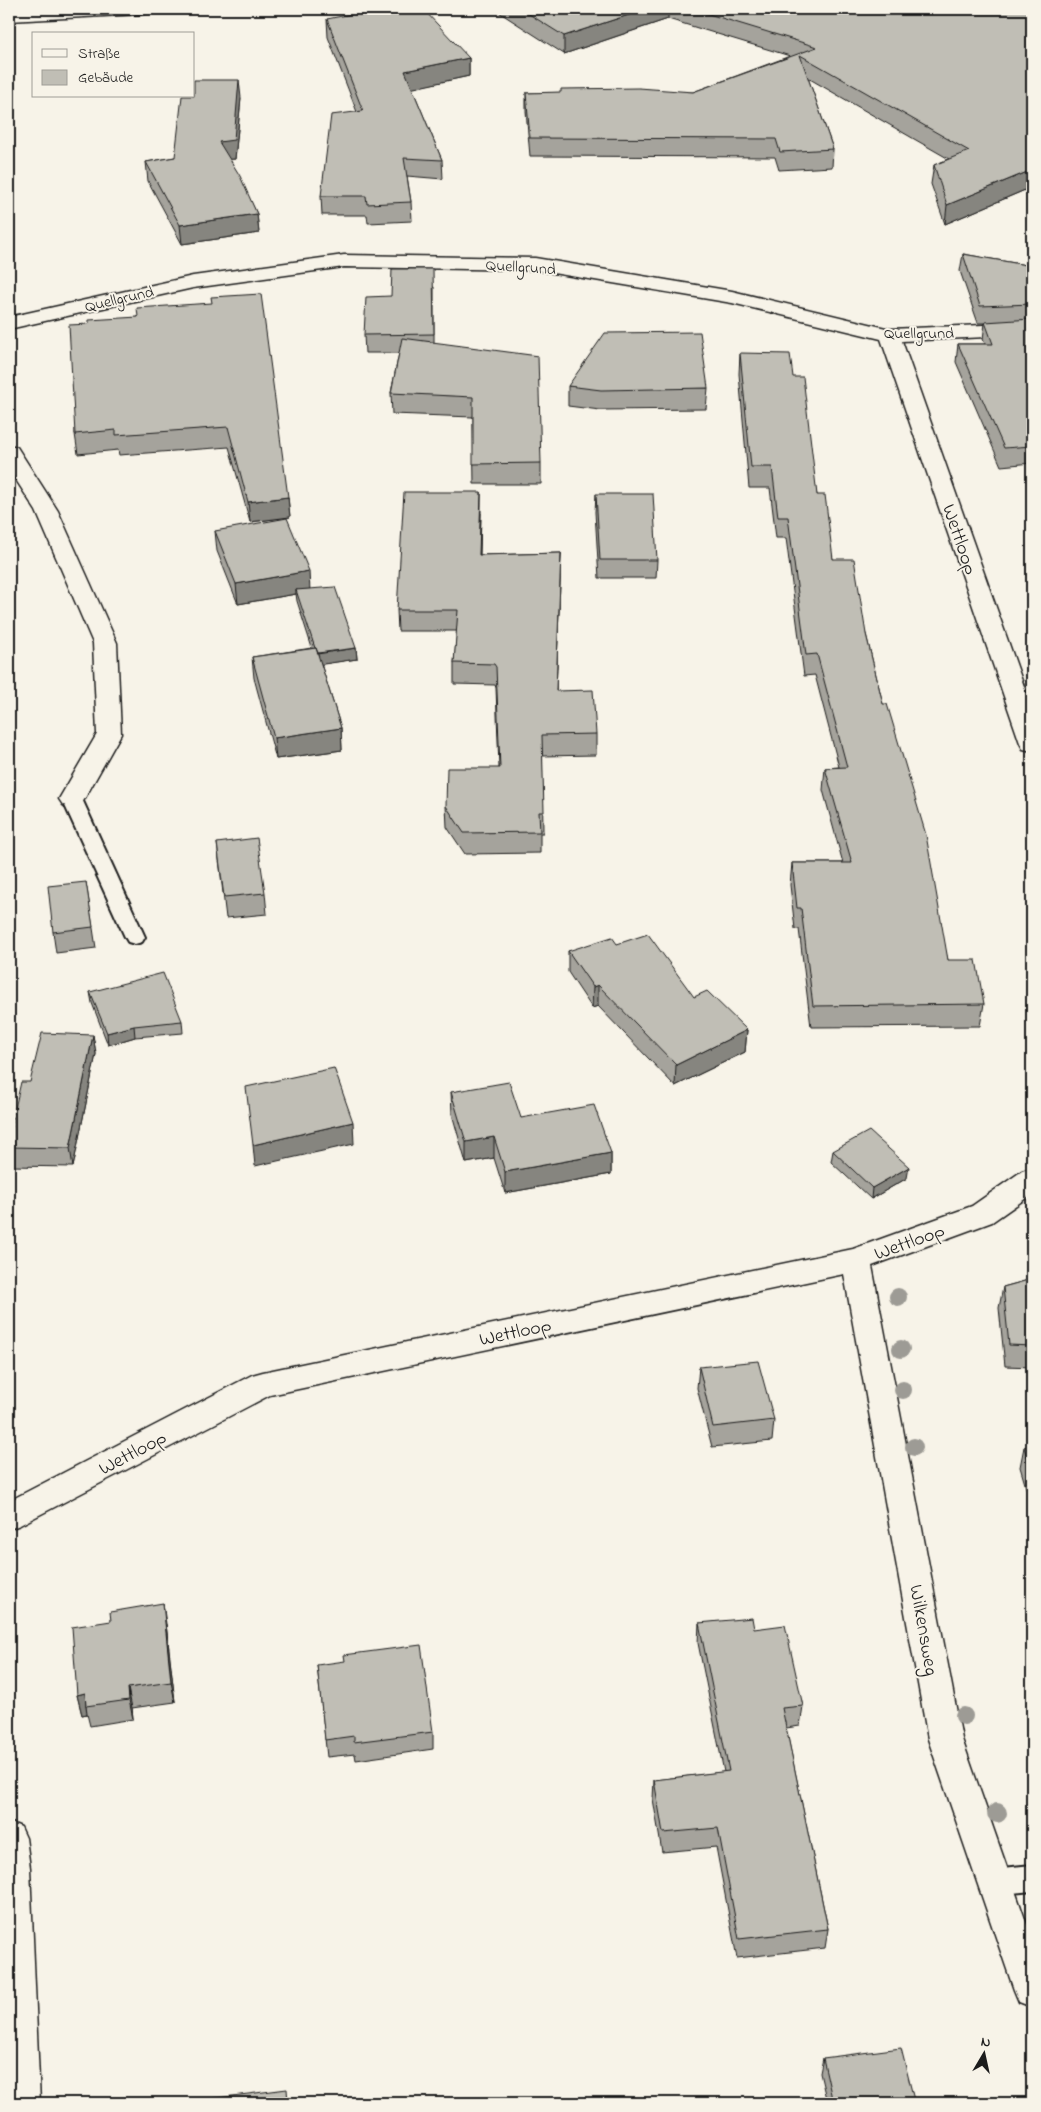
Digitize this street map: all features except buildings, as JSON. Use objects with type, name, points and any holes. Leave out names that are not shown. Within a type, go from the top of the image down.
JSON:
[{"type":"street","points":[[9,16],[142,9]]},
{"type":"street","name":"Quellgrund","points":[[9,323],[193,282],[354,261],[535,264],[732,297],[890,335],[1032,329]]},
{"type":"street","name":"Wettloop","points":[[890,335],[1032,743]]},
{"type":"street","points":[[9,452],[47,510],[105,643],[109,734],[72,799]]},
{"type":"street","name":"Wettloop","points":[[9,1516],[262,1384],[856,1260],[982,1214],[1032,1179]]},
{"type":"street","name":"Wilkensweg","points":[[856,1260],[944,1738],[1032,1990]]},
{"type":"street","points":[[9,1838],[12,1868],[21,2103]]},
{"type":"lane","points":[[72,799],[135,937]]},
{"type":"lane","points":[[994,1882],[1032,1878]]}]
